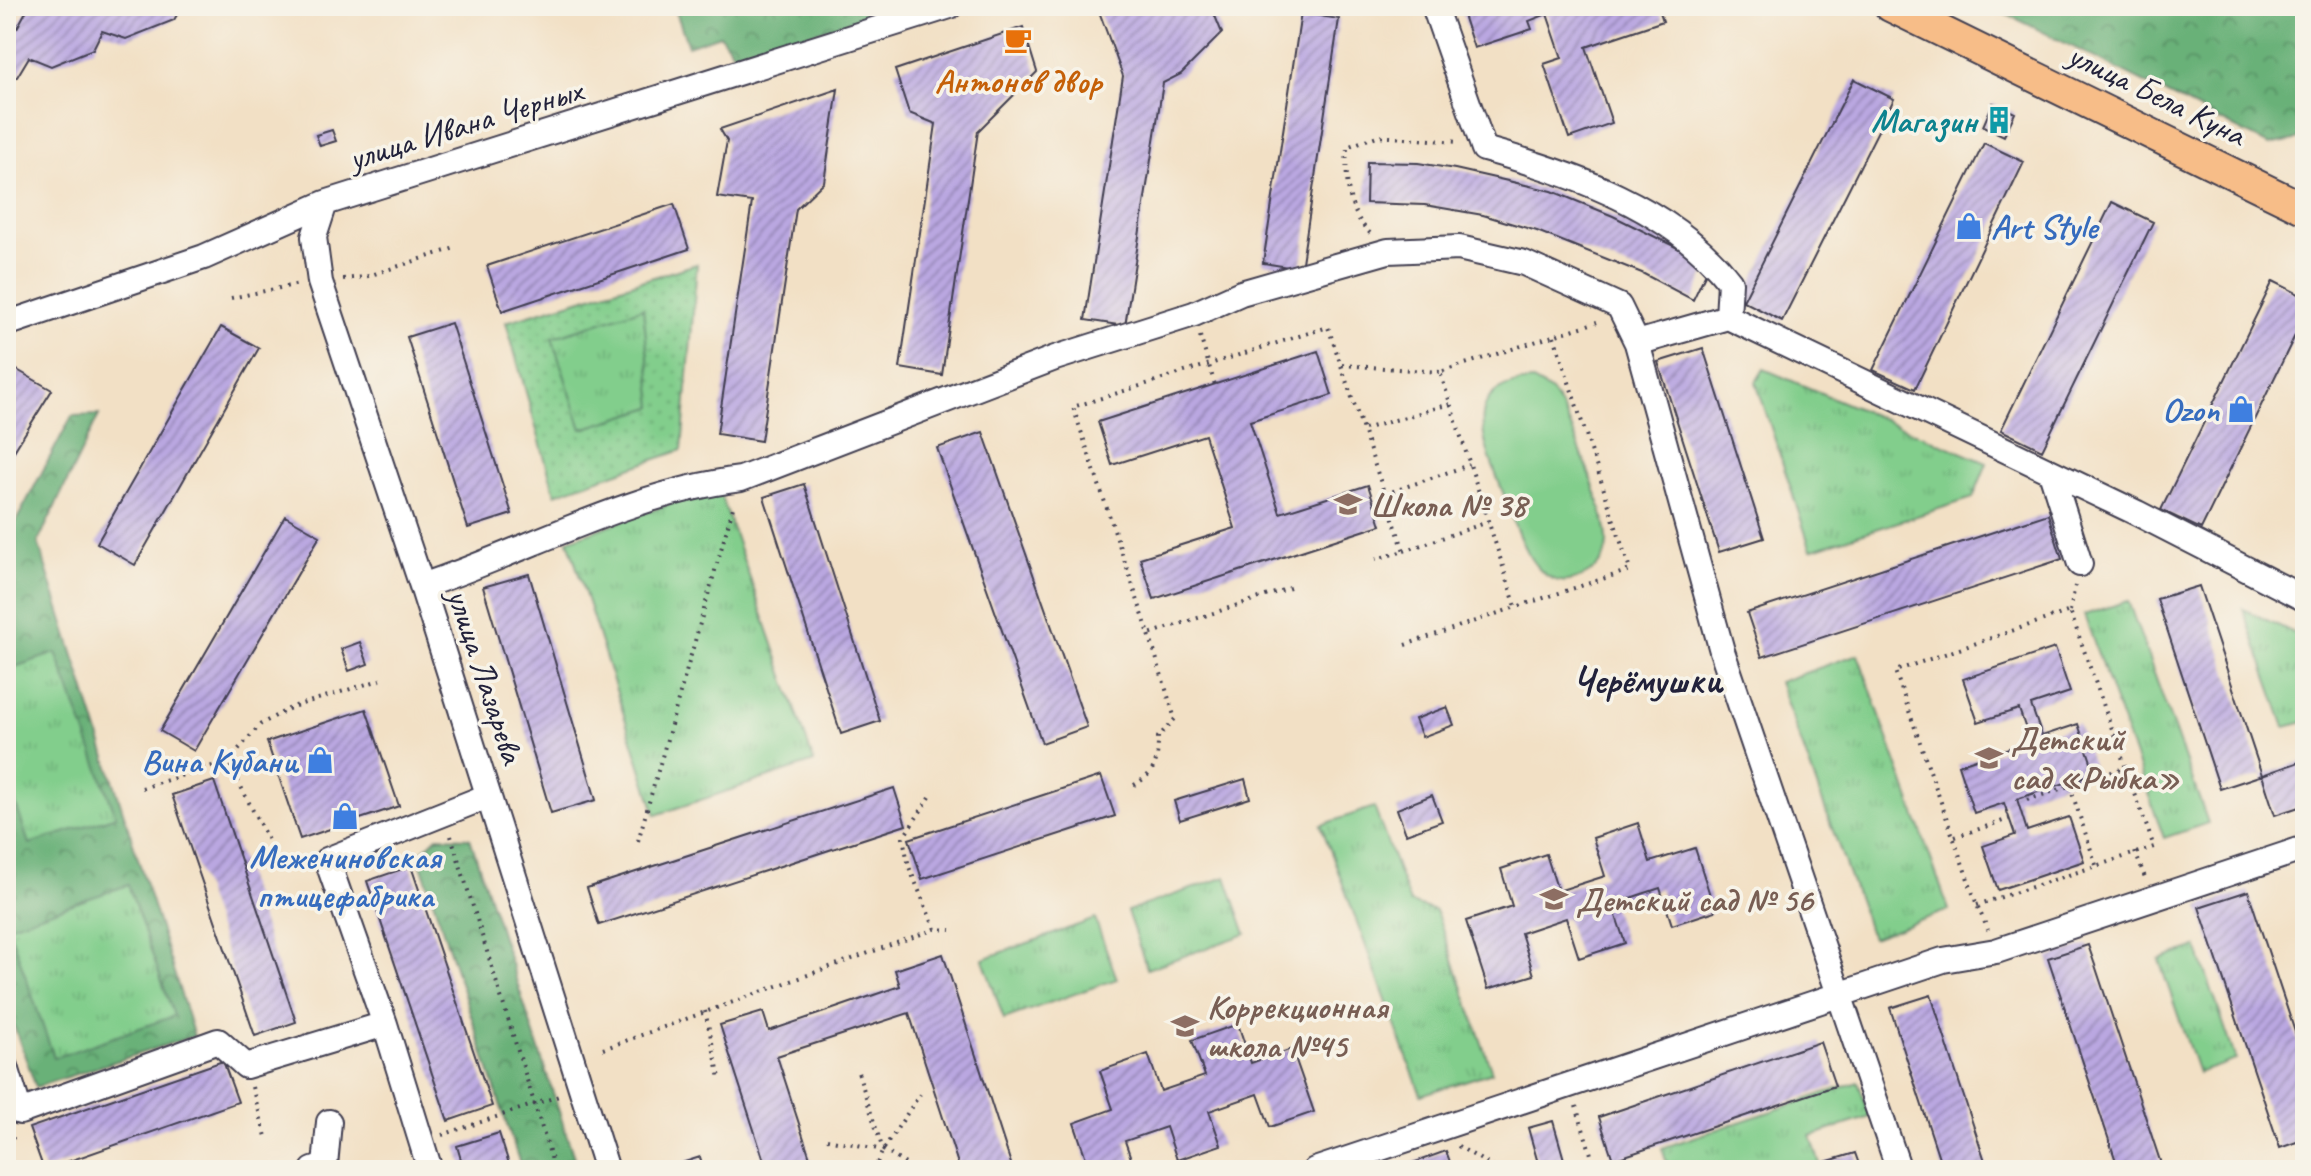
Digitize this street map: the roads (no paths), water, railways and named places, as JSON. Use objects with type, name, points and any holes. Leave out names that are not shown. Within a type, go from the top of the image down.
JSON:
[{"type":"main road","name":"улица Бела Куна","points":[[1890,6],[2305,209]]},
{"type":"street","name":"улица Ивана Черных","points":[[6,324],[204,257],[325,203],[950,6]]},
{"type":"street","points":[[1434,6],[1484,149],[1539,164],[1595,186],[1651,216],[1709,255],[1730,282],[1728,317]]},
{"type":"street","name":"улица Лазарева","points":[[325,203],[314,237],[320,282],[422,586],[607,1170]]},
{"type":"street","points":[[422,586],[564,529],[696,484],[741,479],[1055,358],[1194,314],[1241,293],[1388,251],[1459,248],[1524,263],[1619,306],[1637,343],[1722,651],[1899,1170]]},
{"type":"street","points":[[1637,343],[1728,317],[2051,472],[2305,599]]},
{"type":"street","points":[[2051,472],[2080,564]]},
{"type":"street","points":[[430,1170],[385,1024],[327,860],[488,796]]},
{"type":"street","points":[[1315,1170],[1943,960],[1996,951],[2305,848]]},
{"type":"street","points":[[6,1067],[20,1112],[218,1041],[246,1066],[385,1024]]},
{"type":"street","points":[[313,1170],[325,1166],[329,1122]]},
{"type":"place","name":"Антонов двор","points":[[1018,40]]},
{"type":"place","name":"Магазин","points":[[1999,120]]},
{"type":"place","name":"Art Style","points":[[1969,226]]},
{"type":"place","name":"Ozon","points":[[2241,409]]},
{"type":"place","name":"Школа № 38","points":[[1348,504]]},
{"type":"place","name":"Детский сад «Рыбка»","points":[[1989,758]]},
{"type":"place","name":"Вина Кубани","points":[[320,760]]},
{"type":"place","name":"Межениновская птицефабрика","points":[[345,816]]},
{"type":"place","name":"Детский сад № 56","points":[[1554,899]]},
{"type":"place","name":"Коррекционная школа №45","points":[[1185,1026]]},
{"type":"district","name":"Черёмушки","points":[[1647,680]]}]
